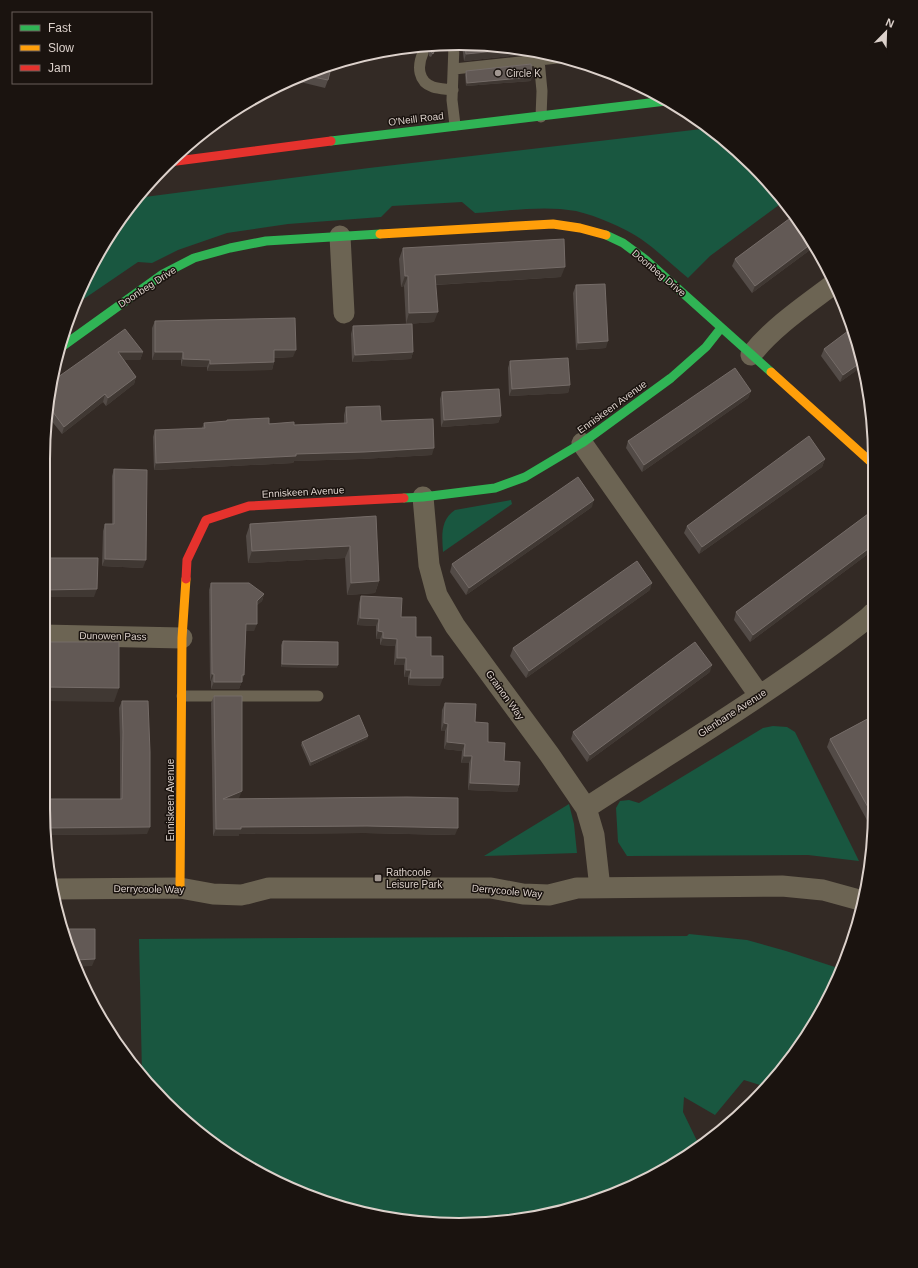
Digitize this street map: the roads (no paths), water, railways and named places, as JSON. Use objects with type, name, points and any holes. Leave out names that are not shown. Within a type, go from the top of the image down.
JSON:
[{"type":"street","name":"O'Neill Road","points":[[179,161],[455,125],[657,101]]},
{"type":"street","name":"Doonbeg Drive","points":[[67,343],[163,274],[194,258],[230,248],[266,241],[340,236],[553,224],[580,227],[600,233],[623,243],[646,260],[868,459]]},
{"type":"street","points":[[340,236],[344,313]]},
{"type":"street","points":[[751,355],[758,346],[786,320],[830,287]]},
{"type":"street","name":"Enniskeen Avenue","points":[[180,888],[182,638],[187,560],[206,520],[249,506],[423,497],[495,488],[525,477],[582,443],[671,378],[706,347],[721,328]]},
{"type":"street","points":[[582,443],[759,695]]},
{"type":"street","name":"Grainon Way","points":[[423,497],[429,565],[437,595],[455,626],[549,754],[586,808],[594,835],[600,888]]},
{"type":"street","name":"Glenbane Avenue","points":[[586,808],[834,645],[868,620]]},
{"type":"street","name":"Dunowen Pass","points":[[50,635],[182,638]]},
{"type":"street","name":"Derrycoole Way","points":[[58,889],[180,888],[213,894],[246,894],[269,888],[491,888],[523,894],[548,895],[577,888],[782,886],[822,890],[858,899]]},
{"type":"lane","points":[[454,50],[452,100],[455,125]]},
{"type":"lane","points":[[423,53],[420,60],[419,71],[423,81],[433,87],[453,90]]},
{"type":"lane","points":[[454,69],[532,57]]},
{"type":"lane","points":[[536,57],[542,90],[541,116]]},
{"type":"lane","points":[[182,696],[318,696]]},
{"type":"place","name":"Circle K","points":[[498,73]]},
{"type":"place","name":"Rathcoole Leisure Park","points":[[378,878]]}]
